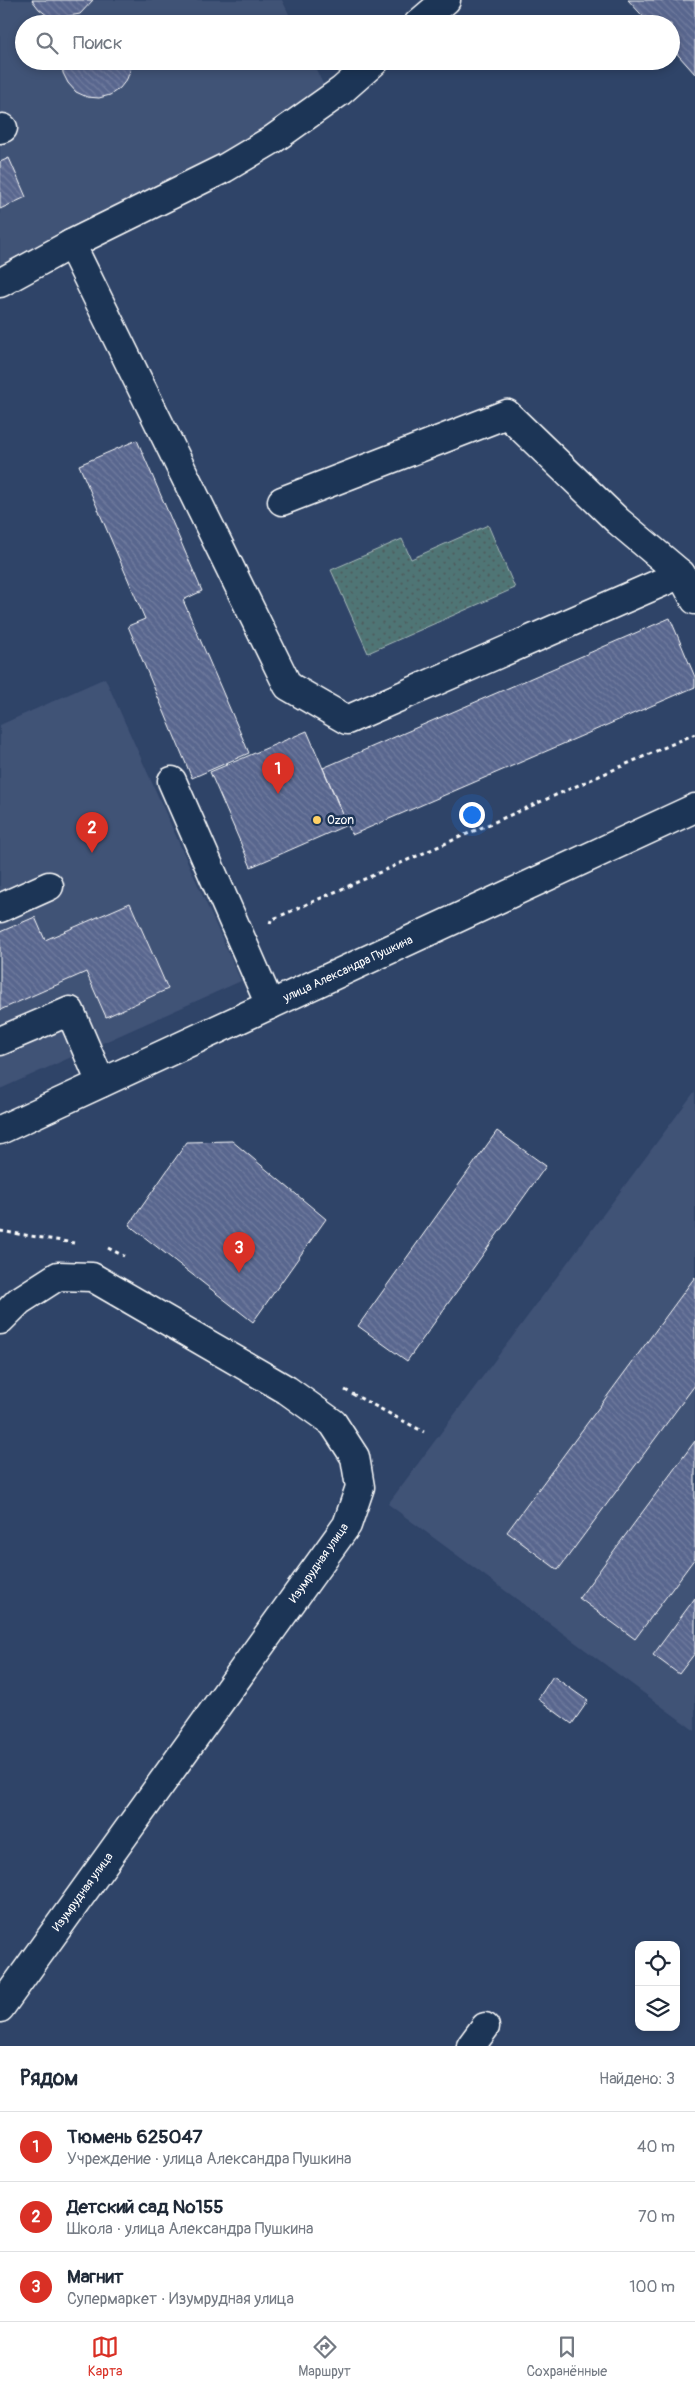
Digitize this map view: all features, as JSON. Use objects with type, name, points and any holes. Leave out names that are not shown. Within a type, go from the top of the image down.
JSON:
[{"type":"street","points":[[428,15],[446,0]]},
{"type":"street","points":[[0,284],[71,244],[224,168],[272,140],[320,107],[364,70]]},
{"type":"street","points":[[71,244],[288,686],[347,720],[681,574]]},
{"type":"street","points":[[282,501],[507,414],[618,521],[681,574],[695,600]]},
{"type":"street","points":[[172,781],[270,1005]]},
{"type":"street","name":"улица Александра Пушкина","points":[[0,1130],[695,808]]},
{"type":"street","points":[[0,908],[49,886]]},
{"type":"street","points":[[0,1041],[70,1011],[101,1083]]},
{"type":"street","name":"Изумрудная улица","points":[[0,1320],[18,1302],[58,1276],[92,1277],[287,1390],[333,1423],[354,1457],[360,1487],[347,1525],[0,2008]]},
{"type":"path","points":[[254,970],[272,920],[695,734]]},
{"type":"shaded area","points":[[0,0],[282,0],[290,15],[15,15],[15,70],[316,70],[326,90],[204,173],[0,265]]},
{"type":"shaded area","points":[[105,678],[241,981],[0,1089],[0,725]]},
{"type":"shaded area","points":[[695,1091],[695,1731],[388,1504]]},
{"type":"green space","points":[[488,525],[515,588],[368,653],[331,570],[402,539],[411,559]]},
{"type":"building","points":[[32,0],[93,0],[80,14],[74,15],[47,15]]},
{"type":"building","points":[[628,0],[695,0],[695,74],[680,57],[680,15],[642,15]]},
{"type":"building","points":[[63,70],[130,70],[127,79],[120,88],[110,95],[99,98],[87,97],[76,92],[68,83]]},
{"type":"building","points":[[9,158],[26,197],[0,209],[0,162]]},
{"type":"building","points":[[137,440],[202,591],[183,600],[249,753],[192,778],[128,626],[145,619],[79,465]]},
{"type":"building","points":[[670,618],[695,677],[695,687],[352,835],[323,768]]},
{"type":"building","points":[[307,731],[347,825],[251,867],[210,772]]},
{"type":"building","points":[[130,903],[168,989],[106,1017],[86,972],[0,1010],[0,932],[35,917],[45,940]]},
{"type":"building","points":[[497,1131],[546,1166],[407,1361],[358,1326]]},
{"type":"building","points":[[232,1141],[326,1219],[253,1322],[129,1225],[187,1142]]},
{"type":"building","points":[[695,1277],[695,1385],[558,1570],[507,1532]]},
{"type":"building","points":[[695,1441],[695,1558],[635,1639],[579,1598]]},
{"type":"building","points":[[695,1598],[695,1653],[679,1674],[653,1655]]},
{"type":"building","points":[[553,1676],[588,1701],[572,1724],[538,1699]]},
{"type":"place","name":"Тюмень 625047","points":[[278,794]]},
{"type":"place","name":"Ozon","points":[[317,820]]},
{"type":"place","name":"Детский сад №155","points":[[92,853]]},
{"type":"place","name":"Магнит","points":[[239,1273]]}]
